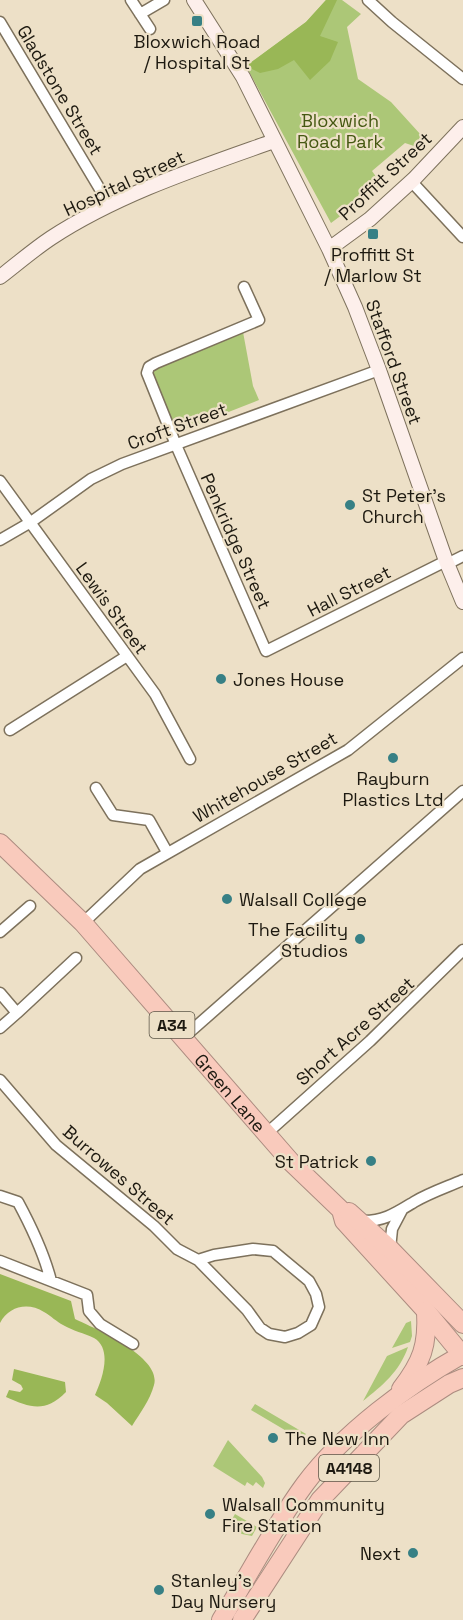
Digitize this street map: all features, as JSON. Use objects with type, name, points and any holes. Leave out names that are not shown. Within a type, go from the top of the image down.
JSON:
[{"type":"highway","name":"Green Lane","points":[[1,847],[82,923],[291,1162],[341,1210],[352,1213],[361,1221],[459,1317]]},
{"type":"highway","name":"Green Lane","points":[[341,1210],[344,1221],[463,1355]]},
{"type":"highway","points":[[387,1407],[420,1362],[426,1339],[426,1311]]},
{"type":"highway","name":"A4148","points":[[221,1620],[305,1485],[341,1443],[387,1407],[463,1355]]},
{"type":"highway","name":"A4148","points":[[242,1620],[320,1500],[347,1470],[401,1415],[449,1384],[463,1378]]},
{"type":"main road","name":"Stafford Street","points":[[194,0],[243,77],[329,249],[379,370],[463,602]]},
{"type":"main road","name":"Proffitt Street","points":[[329,249],[370,219],[411,181],[463,127]]},
{"type":"main road","name":"Hospital Street","points":[[0,277],[49,239],[110,206],[191,171],[274,141]]},
{"type":"street","points":[[131,0],[150,29]]},
{"type":"street","points":[[140,14],[164,0]]},
{"type":"street","points":[[368,0],[433,57],[463,79]]},
{"type":"street","name":"Gladstone Street","points":[[0,22],[110,206]]},
{"type":"street","points":[[411,181],[463,237]]},
{"type":"street","name":"Penkridge Street","points":[[244,287],[259,320],[156,363],[149,367],[148,378],[266,651]]},
{"type":"street","name":"Croft Street","points":[[0,540],[31,522],[91,479],[122,464],[379,370]]},
{"type":"street","name":"Lewis Street","points":[[0,480],[155,694],[189,759]]},
{"type":"street","name":"Hall Street","points":[[266,651],[463,556]]},
{"type":"street","points":[[10,730],[127,656]]},
{"type":"street","name":"Whitehouse Street","points":[[82,923],[140,869],[348,750],[463,658]]},
{"type":"street","points":[[96,788],[113,815],[149,820],[167,852]]},
{"type":"street","points":[[183,1038],[463,791]]},
{"type":"street","points":[[0,932],[30,906]]},
{"type":"street","name":"Short Acre Street","points":[[266,1134],[370,1041],[463,950]]},
{"type":"street","points":[[0,1028],[76,958]]},
{"type":"street","points":[[0,993],[18,1012]]},
{"type":"street","name":"Burrowes Street","points":[[0,1080],[56,1145],[154,1226],[177,1249],[198,1260],[247,1310],[260,1328],[269,1334],[285,1337],[298,1333],[311,1325],[319,1307],[316,1294],[309,1281],[273,1251],[253,1249],[198,1260]]},
{"type":"street","points":[[361,1221],[373,1222],[385,1219],[415,1201],[463,1180]]},
{"type":"street","points":[[0,1196],[18,1203],[41,1249],[51,1281]]},
{"type":"street","points":[[390,1249],[392,1228],[403,1210]]},
{"type":"street","points":[[0,1261],[87,1295],[89,1311],[100,1324],[133,1344]]},
{"type":"green space","name":"Bloxwich Road Park","points":[[326,0],[342,0],[361,14],[347,27],[358,79],[391,102],[421,135],[414,146],[405,143],[372,171],[382,185],[331,223],[246,66],[306,22]]},
{"type":"green space","points":[[326,0],[337,0],[320,36],[338,42],[330,61],[310,80],[294,60],[278,69],[260,73],[246,66],[306,22]]},
{"type":"green space","points":[[243,332],[253,386],[259,400],[180,431],[175,430],[153,376],[154,367]]},
{"type":"green space","points":[[0,1274],[71,1301],[75,1319],[125,1345],[148,1364],[154,1375],[154,1385],[132,1426],[95,1395],[103,1373],[105,1357],[100,1343],[94,1338],[67,1327],[32,1307],[14,1309],[0,1323]]},
{"type":"green space","points":[[411,1321],[410,1342],[392,1348],[406,1323]]},
{"type":"green space","points":[[408,1347],[395,1371],[363,1401],[387,1356]]},
{"type":"green space","points":[[14,1369],[65,1382],[66,1392],[44,1406],[30,1406],[6,1397],[9,1390],[20,1392],[23,1389],[21,1385],[12,1380]]},
{"type":"green space","points":[[255,1404],[306,1434],[300,1439],[251,1410]]},
{"type":"green space","points":[[228,1440],[262,1477],[265,1483],[263,1488],[256,1482],[253,1486],[247,1482],[245,1486],[213,1466]]},
{"type":"green space","points":[[235,1514],[257,1527],[252,1536],[242,1534],[228,1526]]},
{"type":"place","name":"Bloxwich Road / Hospital St","points":[[197,21]]},
{"type":"place","name":"Proffitt St / Marlow St","points":[[373,234]]},
{"type":"place","name":"St Peter's Church","points":[[350,505]]},
{"type":"place","name":"Jones House","points":[[221,679]]},
{"type":"place","name":"Rayburn Plastics Ltd","points":[[393,758]]},
{"type":"place","name":"Walsall College","points":[[227,899]]},
{"type":"place","name":"The Facility Studios","points":[[360,939]]},
{"type":"place","name":"St Patrick","points":[[371,1161]]},
{"type":"place","name":"The New Inn","points":[[273,1438]]},
{"type":"place","name":"Walsall Community Fire Station","points":[[210,1514]]},
{"type":"place","name":"Next","points":[[413,1553]]},
{"type":"place","name":"Stanley's Day Nursery","points":[[159,1590]]}]
